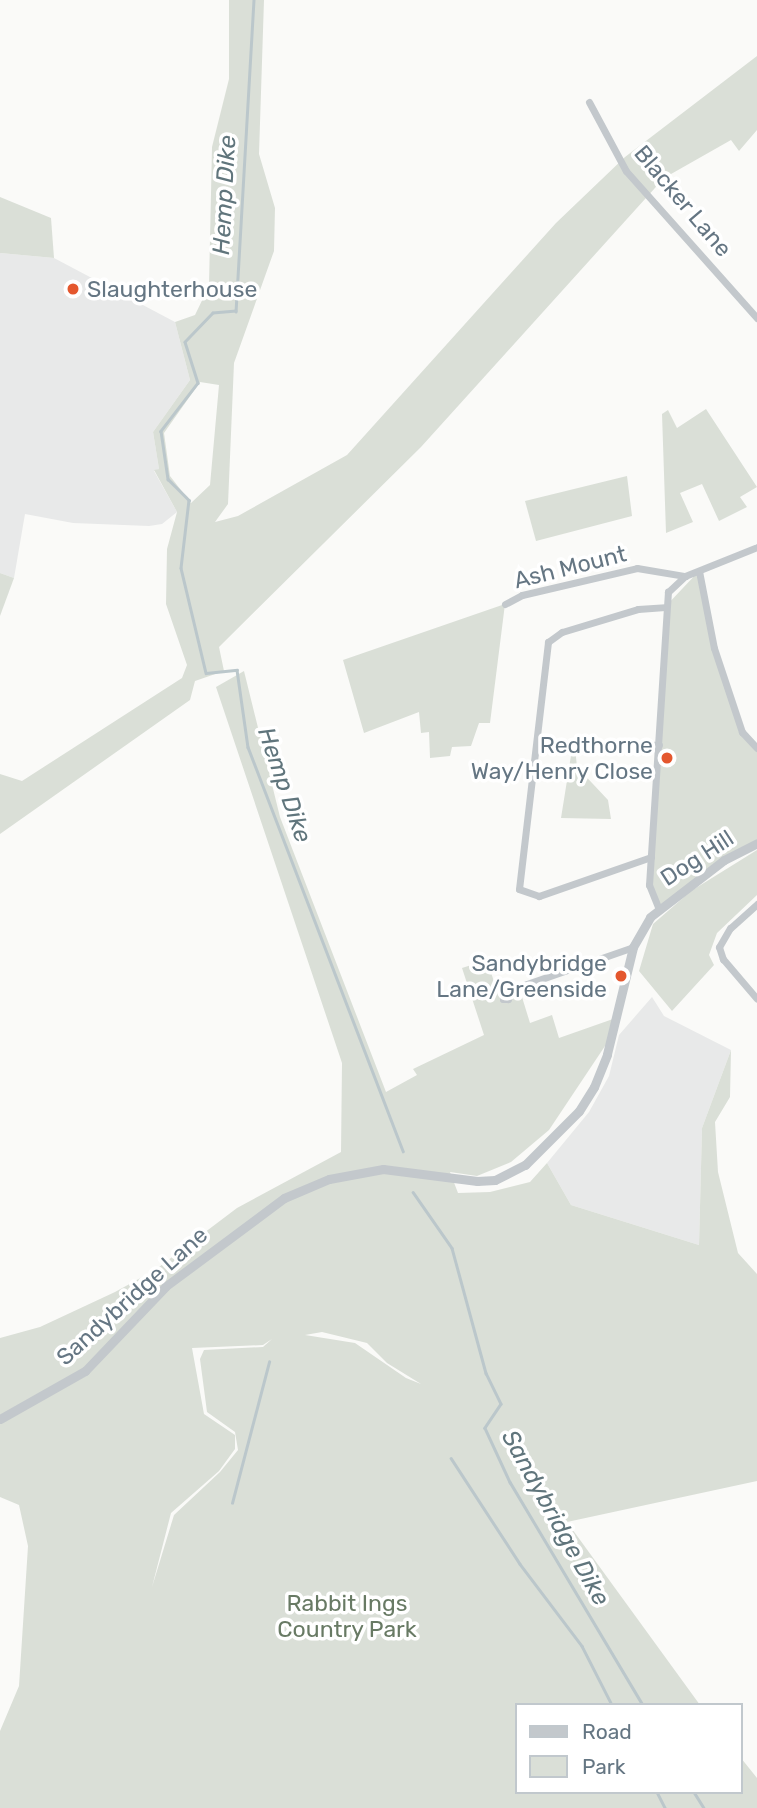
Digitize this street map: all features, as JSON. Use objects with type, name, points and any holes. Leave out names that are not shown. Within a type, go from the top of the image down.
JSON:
[{"type":"street","name":"Blacker Lane","points":[[589,102],[633,180],[757,318]]},
{"type":"street","points":[[658,907],[649,891],[668,592],[685,576],[757,547]]},
{"type":"street","name":"Ash Mount","points":[[505,604],[522,595],[637,568],[685,576]]},
{"type":"street","points":[[699,571],[718,660],[742,732],[757,748]]},
{"type":"street","points":[[651,857],[539,896],[519,889],[548,642],[562,632],[638,609],[665,607]]},
{"type":"street","points":[[605,743],[659,745]]},
{"type":"street","name":"Dog Hill","points":[[658,907],[724,860],[757,843]]},
{"type":"street","points":[[757,904],[730,928],[719,947],[723,959],[757,999]]},
{"type":"street","name":"Sandybridge Lane","points":[[4,1417],[85,1371],[166,1286],[284,1198],[329,1179],[383,1170],[477,1181],[495,1180],[525,1165],[579,1111],[594,1087],[607,1054],[632,947],[658,907]]},
{"type":"street","points":[[512,991],[632,947]]},
{"type":"shaded area","points":[[0,253],[54,258],[175,322],[190,380],[153,432],[159,469],[154,471],[177,512],[162,524],[149,526],[73,523],[25,514],[14,578],[0,573]]},
{"type":"shaded area","points":[[652,997],[664,1016],[731,1050],[702,1128],[699,1245],[571,1205],[547,1163],[589,1112],[609,1076],[619,1035]]},
{"type":"green space","points":[[229,0],[264,0],[259,154],[275,208],[274,251],[234,363],[228,504],[215,522],[238,516],[347,455],[556,223],[625,157],[757,56],[757,130],[739,151],[731,140],[664,178],[421,447],[219,647],[224,671],[195,681],[190,700],[0,834],[0,774],[22,781],[182,678],[187,665],[166,604],[167,549],[177,512],[154,470],[159,469],[153,432],[190,380],[175,322],[195,315],[209,286],[212,147],[229,79]],"holes":[[[200,382],[219,385],[210,485],[191,503],[170,476],[164,433]]]},
{"type":"green space","points":[[0,197],[51,218],[54,258],[0,253]]},
{"type":"green space","points":[[706,409],[757,487],[740,497],[747,507],[719,521],[702,484],[680,493],[693,522],[666,533],[662,414],[668,410],[677,428]]},
{"type":"green space","points":[[627,476],[632,516],[536,541],[525,501]]},
{"type":"green space","points":[[699,571],[705,608],[742,732],[757,747],[757,843],[658,907],[649,891],[665,607]]},
{"type":"green space","points":[[0,573],[14,578],[0,616]]},
{"type":"green space","points":[[505,604],[490,723],[479,723],[471,746],[452,747],[450,756],[430,758],[429,732],[421,733],[419,712],[364,733],[343,660]]},
{"type":"green space","name":"Rabbit Ings Country Park","points":[[244,671],[280,817],[386,1092],[417,1075],[413,1069],[484,1035],[462,968],[487,960],[497,991],[518,984],[530,1023],[552,1015],[559,1038],[613,1019],[607,1043],[549,1130],[511,1162],[477,1176],[450,1172],[458,1193],[490,1192],[530,1182],[547,1163],[571,1205],[699,1245],[702,1128],[731,1050],[730,1097],[715,1122],[718,1172],[738,1253],[757,1274],[757,1481],[567,1522],[699,1703],[516,1703],[516,1794],[743,1794],[743,1760],[757,1778],[757,1808],[0,1808],[0,1731],[19,1686],[28,1546],[19,1505],[0,1497],[0,1338],[40,1327],[115,1292],[155,1270],[237,1208],[341,1152],[342,1063],[216,687]],"holes":[[[322,1332],[367,1343],[387,1363],[421,1384],[406,1378],[355,1343],[305,1335]],[[272,1339],[263,1347],[204,1350],[200,1359],[207,1412],[235,1432],[238,1450],[220,1472],[174,1515],[152,1587],[171,1513],[219,1471],[235,1449],[235,1435],[204,1414],[192,1348],[263,1345]]]},
{"type":"green space","points":[[574,737],[577,767],[608,800],[611,819],[561,818]]},
{"type":"green space","points":[[757,850],[757,895],[717,933],[709,955],[714,965],[672,1011],[639,971],[653,924],[691,891]]},
{"type":"waterway","name":"Hemp Dike","points":[[254,0],[236,311],[213,313],[185,342],[198,383],[161,431],[168,479],[189,500],[181,568],[206,673],[237,670],[248,747],[403,1151]]},
{"type":"waterway","name":"Sandybridge Dike","points":[[413,1192],[452,1248],[486,1373],[501,1404],[485,1428],[510,1482],[642,1703]]},
{"type":"waterway","points":[[232,1503],[269,1362]]},
{"type":"waterway","points":[[451,1458],[520,1564],[582,1646],[611,1703]]},
{"type":"waterway","points":[[658,1794],[665,1808]]},
{"type":"waterway","name":"Sandybridge Dike","points":[[695,1794],[704,1808]]},
{"type":"place","name":"Slaughterhouse","points":[[73,289]]},
{"type":"place","name":"Redthorne Way/Henry Close","points":[[667,758]]},
{"type":"place","name":"Sandybridge Lane/Greenside","points":[[621,976]]}]
